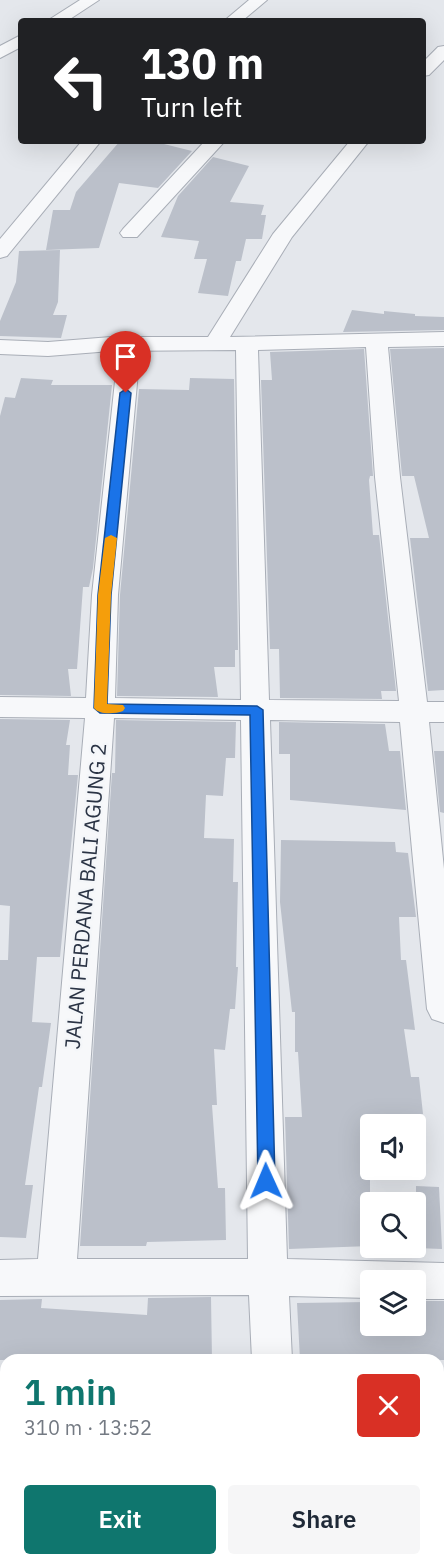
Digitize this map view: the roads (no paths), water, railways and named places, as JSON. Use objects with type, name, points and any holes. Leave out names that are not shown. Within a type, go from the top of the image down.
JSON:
[{"type":"street","points":[[60,18],[92,0]]},
{"type":"street","points":[[236,18],[259,0]]},
{"type":"street","points":[[0,53],[18,42]]},
{"type":"street","points":[[426,68],[444,51]]},
{"type":"street","points":[[0,252],[90,144]]},
{"type":"street","points":[[130,233],[213,144]]},
{"type":"street","points":[[214,344],[281,237],[358,144]]},
{"type":"street","points":[[2,353],[111,344],[444,339]]},
{"type":"street","points":[[377,341],[389,496],[414,713],[433,931],[444,1009]]},
{"type":"street","points":[[248,350],[268,1277],[272,1354]]},
{"type":"street","name":"JALAN PERDANA BALI AGUNG 2","points":[[56,1277],[100,708],[105,595],[127,372]]},
{"type":"street","points":[[0,707],[444,712]]},
{"type":"street","points":[[0,1278],[268,1277],[444,1281]]}]
